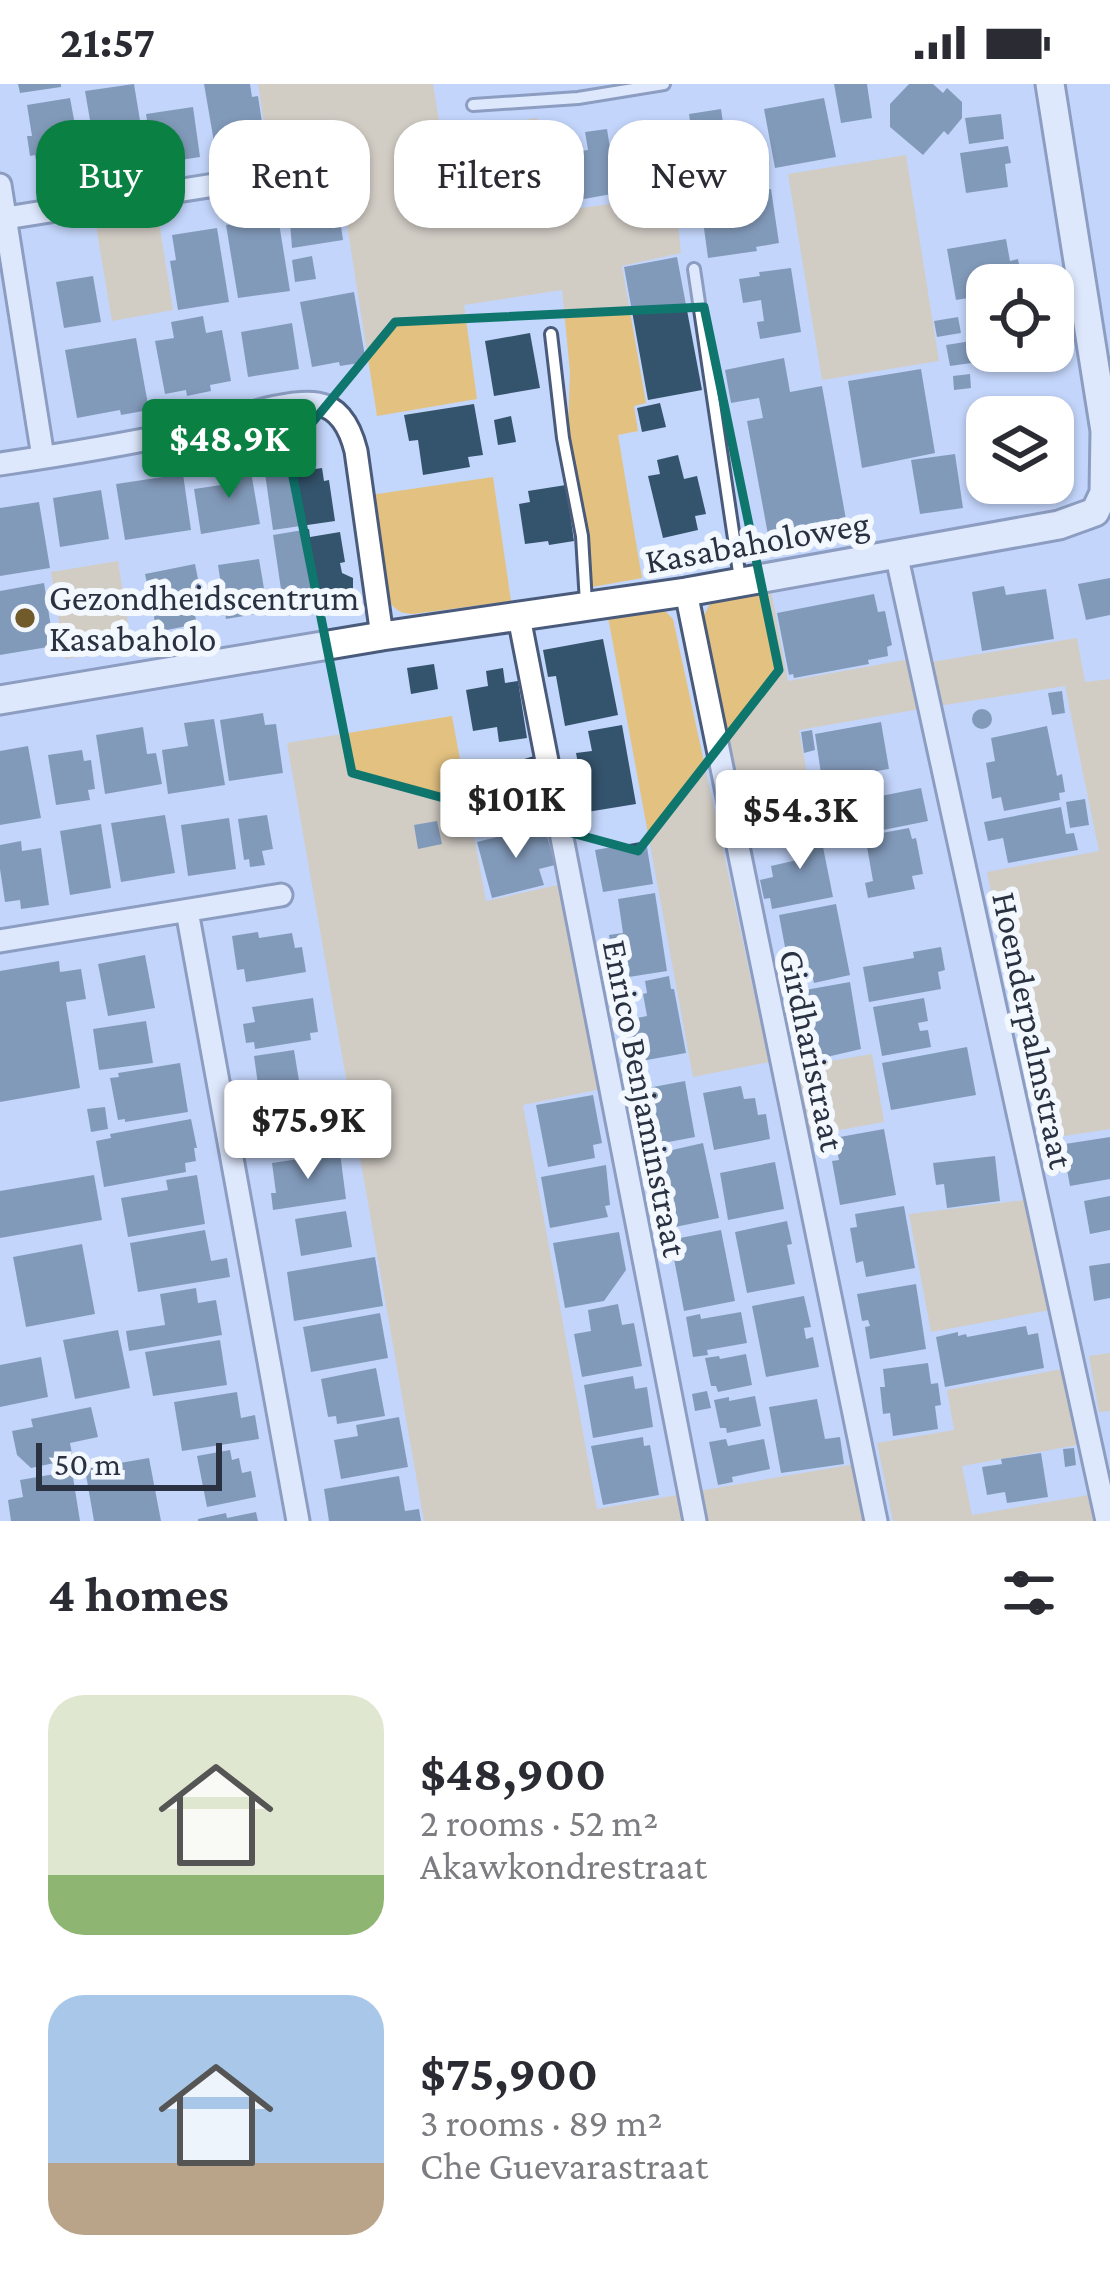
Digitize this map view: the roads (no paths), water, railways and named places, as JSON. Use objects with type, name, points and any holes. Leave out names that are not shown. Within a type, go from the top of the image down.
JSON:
[{"type":"street","name":"Kasabaholoweg","points":[[0,700],[686,592],[1059,525],[1103,511],[1105,431],[1050,84]]},
{"type":"street","points":[[0,185],[43,458]]},
{"type":"street","points":[[6,218],[209,186]]},
{"type":"street","points":[[0,464],[184,432],[296,404],[322,404],[351,432],[382,637]]},
{"type":"street","name":"Hoenderpalmstraat","points":[[896,553],[1107,1521]]},
{"type":"street","name":"Girdharistraat","points":[[686,592],[876,1521]]},
{"type":"street","name":"Enrico Benjaminstraat","points":[[519,617],[695,1521]]},
{"type":"street","points":[[0,941],[281,895]]},
{"type":"street","points":[[187,910],[298,1521]]},
{"type":"lane","points":[[473,105],[578,98],[664,84]]},
{"type":"lane","points":[[694,269],[741,582]]},
{"type":"lane","points":[[551,334],[563,438],[582,536],[586,607]]},
{"type":"place","name":"Gezondheidscentrum Kasabaholo","points":[[25,618]]}]
